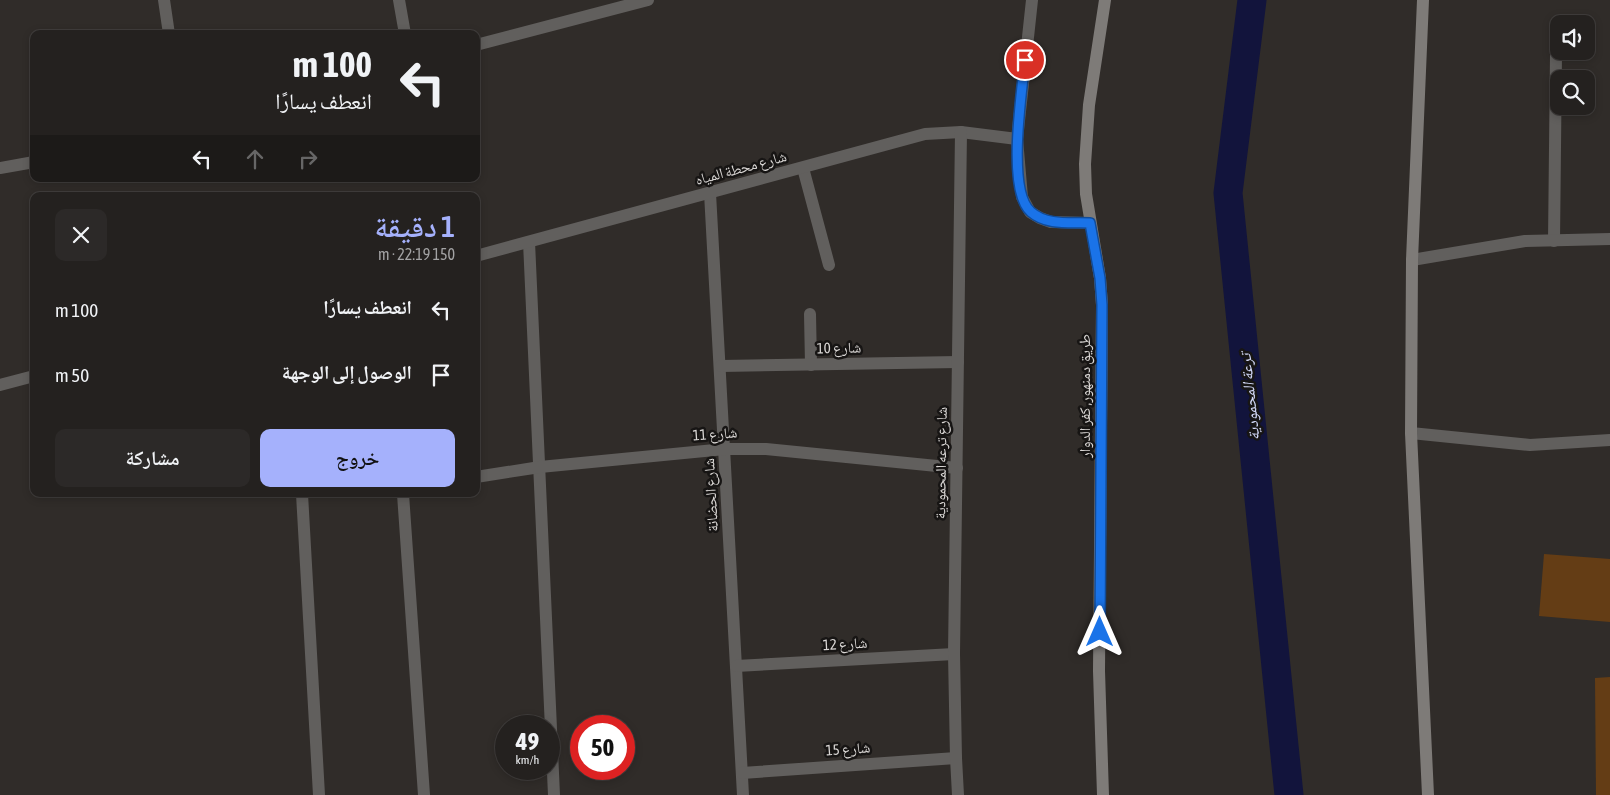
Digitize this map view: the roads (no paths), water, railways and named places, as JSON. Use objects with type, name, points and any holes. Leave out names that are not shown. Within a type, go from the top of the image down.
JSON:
[{"type":"main road","name":"طريق دمنهور, كفر الدوار","points":[[1102,795],[1099,671],[1102,305],[1100,278],[1086,194],[1086,134],[1105,0]]},
{"type":"main road","points":[[1423,0],[1412,260],[1411,433],[1428,795]]},
{"type":"street","points":[[164,0],[168,30]]},
{"type":"street","points":[[399,0],[403,30]]},
{"type":"street","points":[[480,44],[648,0]]},
{"type":"street","points":[[1032,0],[1016,139],[1020,189],[1025,205],[1030,212],[1040,218],[1051,222],[1090,223]]},
{"type":"street","points":[[1554,240],[1556,60]]},
{"type":"street","name":"شارع محطة المياه","points":[[480,255],[925,134],[961,132],[1016,139]]},
{"type":"street","name":"شارع ترعه المحمودية","points":[[958,795],[954,654],[961,132]]},
{"type":"street","points":[[0,168],[30,163]]},
{"type":"street","points":[[803,168],[828,265]]},
{"type":"street","name":"شارع الحضانة","points":[[710,193],[743,795]]},
{"type":"street","points":[[1412,260],[1525,241],[1610,239]]},
{"type":"street","points":[[529,242],[554,795]]},
{"type":"street","points":[[810,314],[811,365]]},
{"type":"street","name":"شارع 10","points":[[720,366],[958,362]]},
{"type":"street","points":[[0,385],[30,377]]},
{"type":"street","points":[[1411,433],[1530,445],[1610,440]]},
{"type":"street","name":"شارع 11","points":[[480,476],[540,467],[725,449],[766,449],[957,468]]},
{"type":"street","points":[[302,497],[319,795]]},
{"type":"street","points":[[402,497],[424,795]]},
{"type":"street","name":"شارع 12","points":[[736,666],[954,654]]},
{"type":"street","name":"شارع 15","points":[[742,773],[956,758]]},
{"type":"waterway","name":"ترعة المحمودية","points":[[1252,0],[1228,193],[1289,795]]}]
